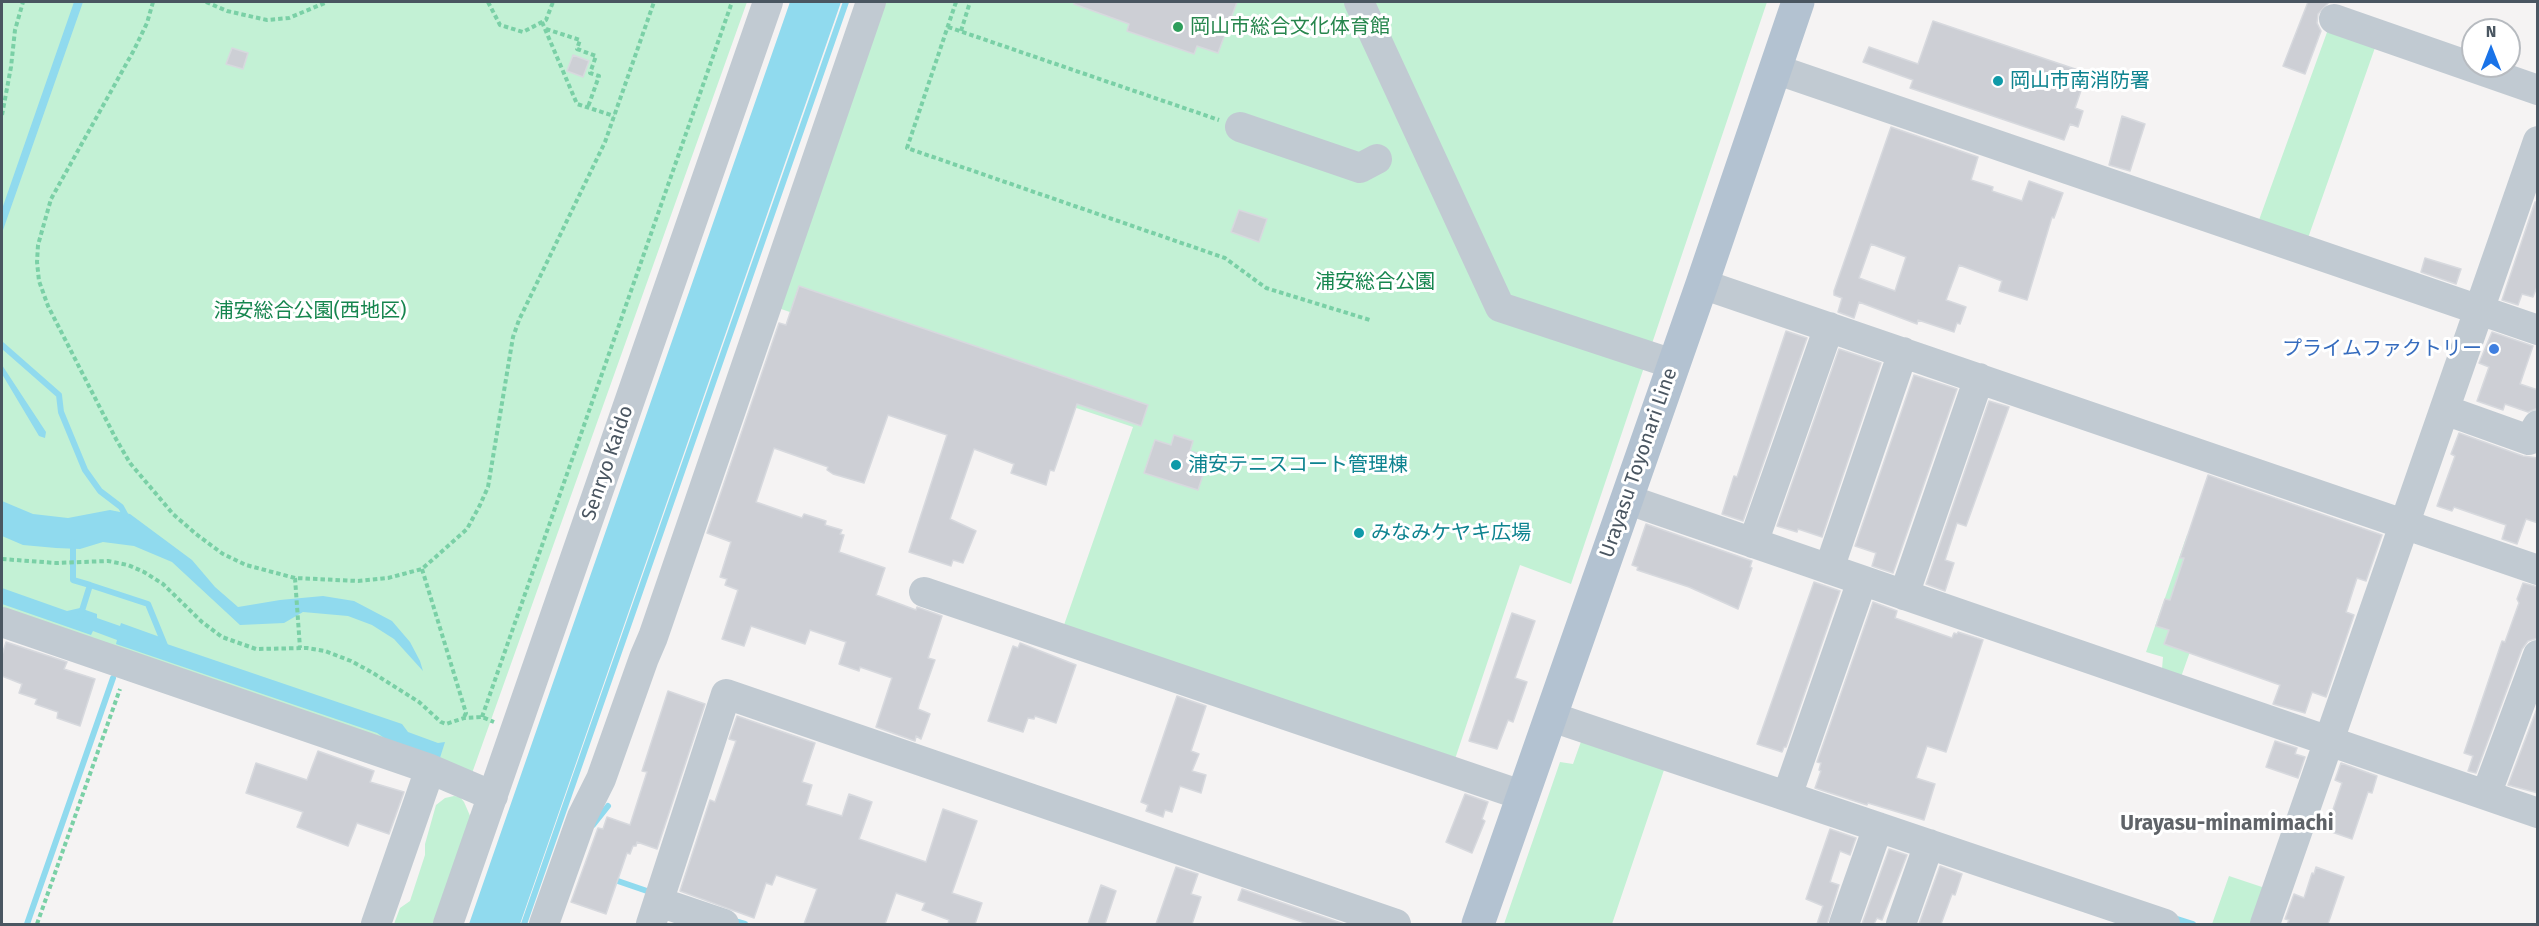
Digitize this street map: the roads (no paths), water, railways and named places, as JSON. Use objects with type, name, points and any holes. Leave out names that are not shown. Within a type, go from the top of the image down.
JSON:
[{"type":"main road","name":"Urayasu Toyonari Line","points":[[1479,924],[1798,2]]},
{"type":"street","name":"Senryo Kaido","points":[[448,924],[768,2]]},
{"type":"street","points":[[544,924],[582,817],[601,779],[653,637],[871,2]]},
{"type":"street","points":[[1359,2],[1500,307],[1673,364]]},
{"type":"street","points":[[2334,19],[2538,90]]},
{"type":"street","points":[[1774,69],[2538,330]]},
{"type":"street","points":[[1240,127],[1360,168],[1377,159]]},
{"type":"street","points":[[2265,924],[2538,141]]},
{"type":"street","points":[[1702,284],[2538,570]]},
{"type":"street","points":[[1753,543],[1829,327]]},
{"type":"street","points":[[1829,569],[1903,352]]},
{"type":"street","points":[[1904,595],[1979,378]]},
{"type":"street","points":[[2445,410],[2529,440],[2538,425]]},
{"type":"street","points":[[1626,499],[2330,742],[2488,790],[2538,813]]},
{"type":"street","points":[[1787,796],[1862,581]]},
{"type":"street","points":[[924,592],[1524,796]]},
{"type":"street","points":[[2,622],[430,769],[493,796]]},
{"type":"street","points":[[2488,790],[2538,655]]},
{"type":"street","points":[[724,924],[655,913],[726,694],[1396,924]]},
{"type":"street","points":[[1552,717],[2165,924]]},
{"type":"street","points":[[376,924],[430,769]]},
{"type":"street","points":[[1844,924],[1878,827]]},
{"type":"street","points":[[1901,924],[1929,844]]},
{"type":"water","points":[[74,2],[83,2],[2,233],[2,209]]},
{"type":"water","points":[[790,2],[841,2],[520,924],[469,924]]},
{"type":"water","points":[[2,365],[46,432],[45,438],[39,436],[2,374]]},
{"type":"water","points":[[2,501],[33,514],[68,518],[110,510],[130,514],[192,560],[215,587],[238,607],[323,596],[354,601],[392,621],[410,642],[423,671],[394,639],[372,625],[348,616],[303,612],[284,623],[240,625],[172,562],[134,546],[103,542],[80,549],[23,545],[2,536]]},
{"type":"water","points":[[2,588],[67,611],[80,608],[97,614],[97,618],[120,626],[121,623],[160,637],[164,643],[402,724],[408,732],[438,743],[445,742],[439,761],[393,744],[377,733],[116,644],[117,640],[93,631],[91,635],[2,604]]},
{"type":"waterway","points":[[524,924],[846,2]]},
{"type":"waterway","points":[[2,345],[59,395],[61,412],[85,470],[100,491],[121,507],[127,518]]},
{"type":"waterway","points":[[73,542],[73,580],[90,585],[80,617]]},
{"type":"waterway","points":[[90,585],[148,604],[166,648]]},
{"type":"waterway","points":[[27,924],[113,678]]},
{"type":"waterway","points":[[593,825],[608,806]]},
{"type":"waterway","points":[[612,879],[647,891]]},
{"type":"waterway","points":[[2171,917],[2193,924]]},
{"type":"waterway","points":[[731,920],[745,924]]},
{"type":"place","name":"岡山市総合文化体育館","points":[[1178,27]]},
{"type":"place","name":"岡山市南消防署","points":[[1998,81]]},
{"type":"place","name":"プライムファクトリー","points":[[2494,349]]},
{"type":"place","name":"浦安テニスコート管理棟","points":[[1176,465]]},
{"type":"place","name":"みなみケヤキ広場","points":[[1359,533]]},
{"type":"district","name":"Urayasu-minamimachi","points":[[2227,824]]},
{"type":"park label","name":"浦安総合公園","points":[[1375,282]]},
{"type":"park label","name":"浦安総合公園(西地区)","points":[[310,311]]}]
